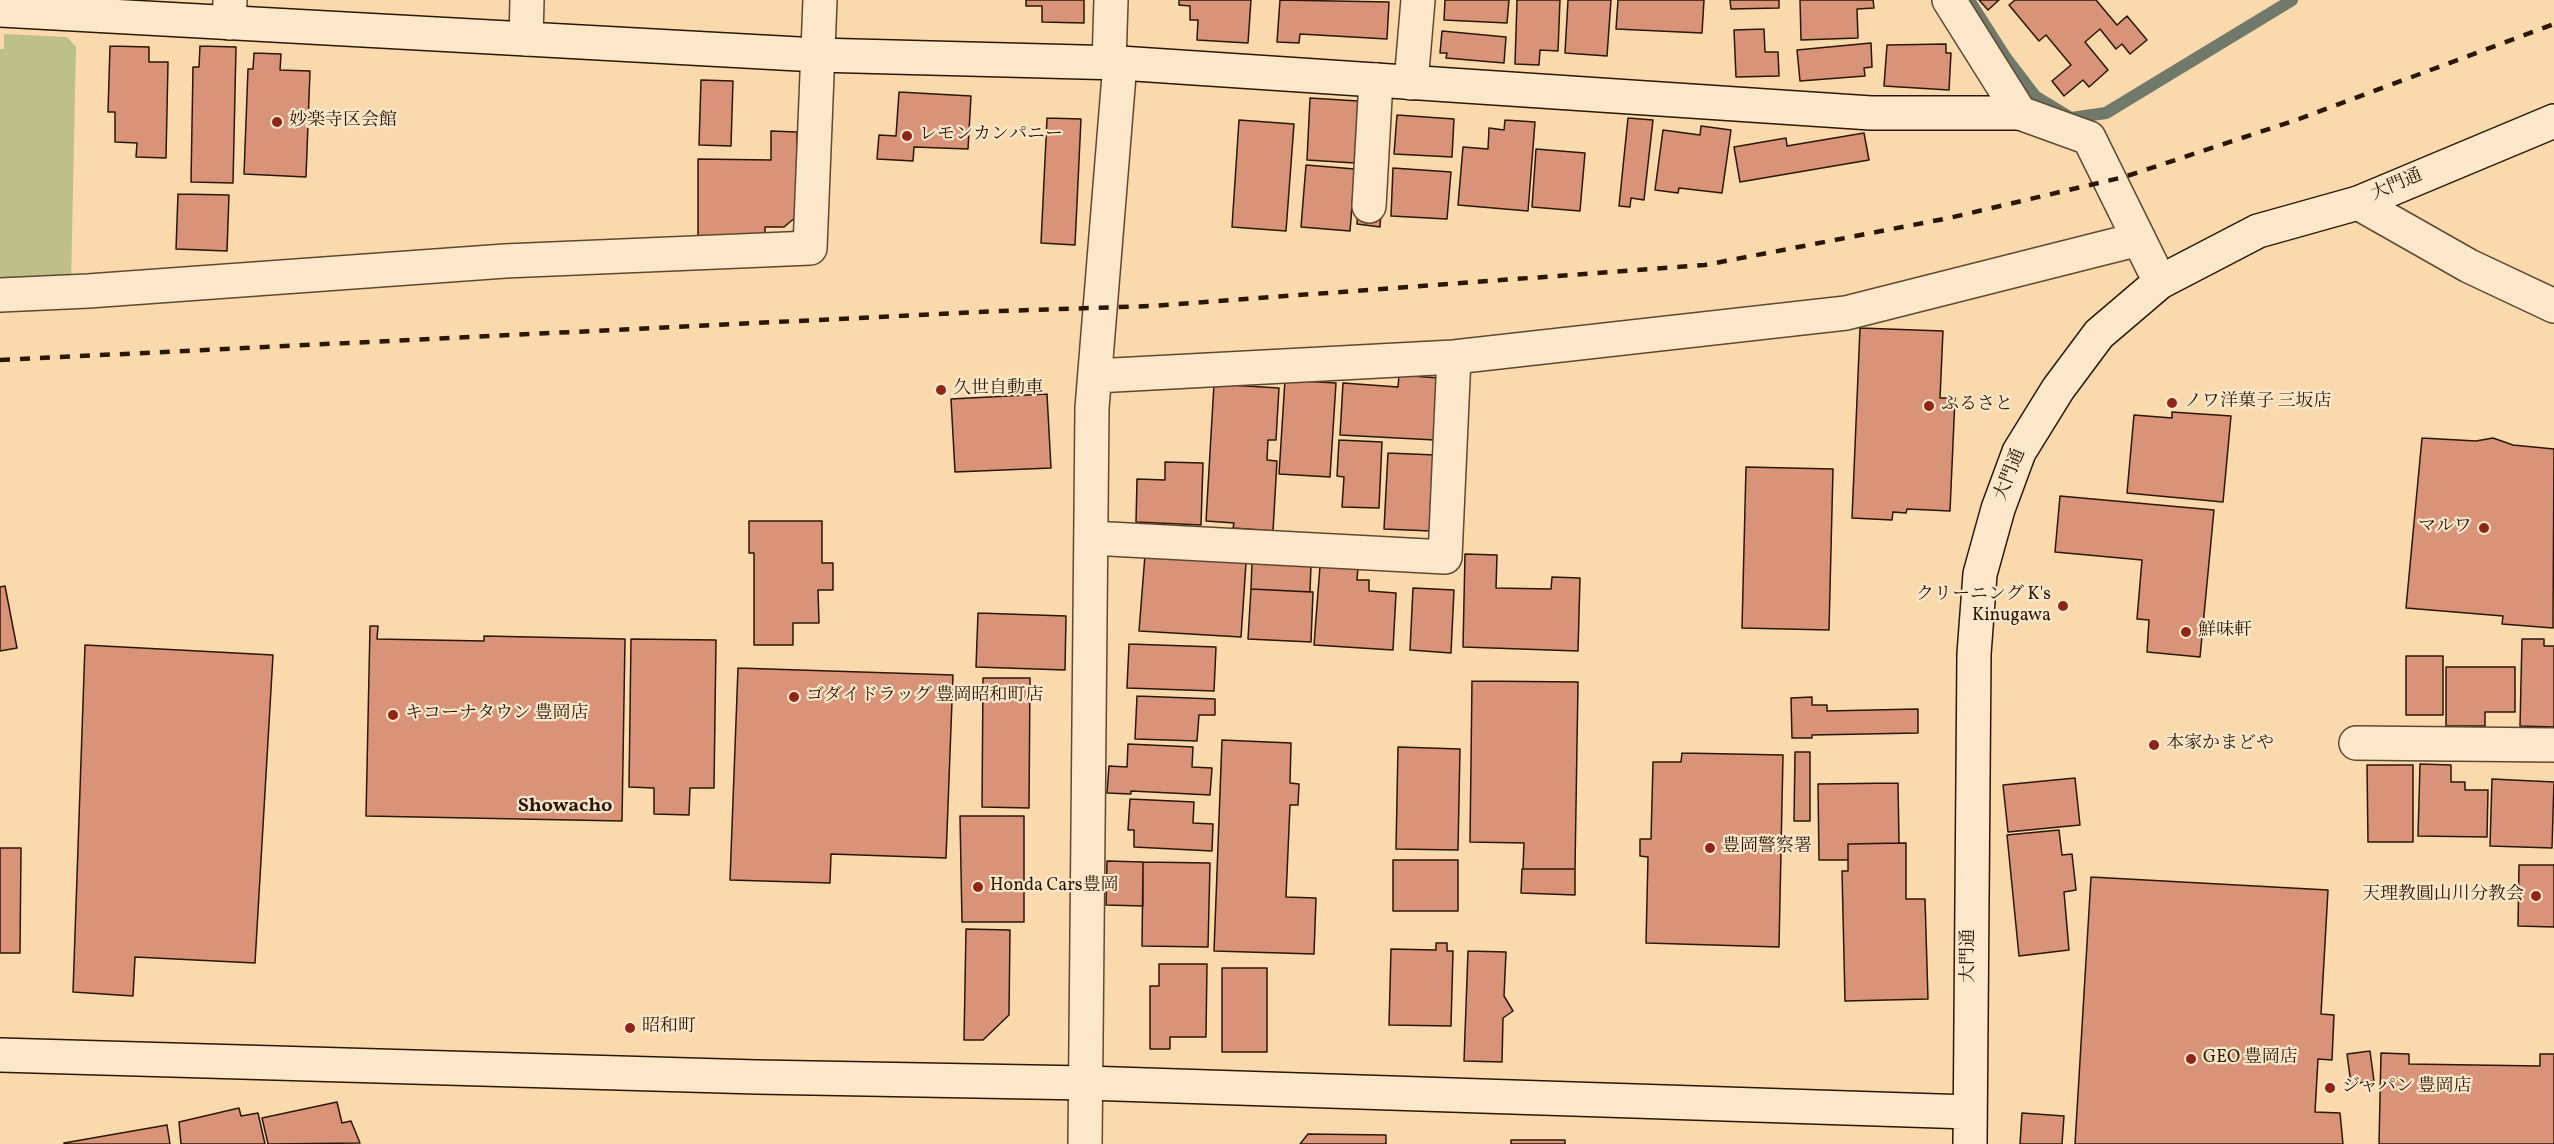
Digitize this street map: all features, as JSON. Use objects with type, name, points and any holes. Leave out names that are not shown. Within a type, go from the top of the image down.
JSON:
[{"type":"street","points":[[526,39],[527,0]]},
{"type":"street","points":[[0,295],[88,291],[505,261],[810,248],[820,0]]},
{"type":"street","points":[[1085,1144],[1092,408],[1114,63],[1111,0]]},
{"type":"street","points":[[1411,82],[1418,0]]},
{"type":"street","points":[[1948,0],[2020,113]]},
{"type":"street","points":[[0,10],[229,11],[526,39],[817,55],[1114,63],[1870,113],[2020,113],[2088,138],[2160,282]]},
{"type":"street","points":[[1370,206],[1376,80]]},
{"type":"street","name":"大門通","points":[[1970,1144],[1974,654],[1980,574],[1998,509],[2015,461],[2058,389],[2099,334],[2160,282],[2258,231],[2358,203],[2554,121]]},
{"type":"street","points":[[2358,203],[2469,266],[2554,306]]},
{"type":"street","points":[[1095,376],[1454,357],[1846,314],[2139,239]]},
{"type":"street","points":[[1091,538],[1445,557],[1454,357]]},
{"type":"street","points":[[2356,743],[2554,745]]},
{"type":"street","points":[[0,1055],[745,1077],[1086,1083],[1969,1112]]},
{"type":"green space","points":[[4,34],[67,37],[76,47],[71,285],[0,288],[0,49],[4,49]]},
{"type":"building","points":[[1026,0],[1084,0],[1084,23],[1042,22],[1042,6],[1026,6]]},
{"type":"building","points":[[1179,0],[1251,0],[1248,43],[1197,40],[1198,20],[1190,20],[1190,6],[1179,5]]},
{"type":"building","points":[[1280,0],[1389,2],[1387,39],[1300,34],[1299,43],[1277,42]]},
{"type":"building","points":[[1445,0],[1509,0],[1507,23],[1444,20]]},
{"type":"building","points":[[1517,0],[1560,0],[1558,51],[1540,50],[1539,65],[1515,64]]},
{"type":"building","points":[[1568,0],[1611,0],[1607,56],[1565,53]]},
{"type":"building","points":[[1618,0],[1704,0],[1702,33],[1616,29]]},
{"type":"building","points":[[1730,0],[1779,0],[1779,8],[1731,9]]},
{"type":"building","points":[[1800,0],[1873,0],[1874,8],[1857,9],[1858,38],[1801,40]]},
{"type":"building","points":[[1979,0],[1999,0],[1988,10]]},
{"type":"building","points":[[2015,0],[2096,0],[2117,25],[2127,16],[2147,40],[2130,54],[2122,44],[2116,49],[2100,29],[2085,42],[2108,70],[2089,87],[2083,80],[2064,96],[2052,81],[2071,65],[2046,35],[2039,41],[2009,5]]},
{"type":"building","points":[[1764,29],[1765,52],[1778,52],[1779,76],[1736,77],[1734,30]]},
{"type":"building","points":[[1442,31],[1506,37],[1504,63],[1446,58],[1447,53],[1440,53]]},
{"type":"building","points":[[1871,43],[1872,67],[1864,68],[1865,76],[1800,81],[1797,50]]},
{"type":"building","points":[[1946,44],[1946,53],[1951,53],[1949,90],[1884,86],[1887,45]]},
{"type":"building","points":[[110,46],[149,47],[149,62],[168,62],[166,158],[136,157],[137,143],[115,142],[115,112],[108,112]]},
{"type":"building","points":[[200,46],[236,47],[233,183],[191,182],[193,67],[199,67]]},
{"type":"building","name":"妙楽寺区会館","points":[[254,53],[281,54],[280,70],[310,71],[306,177],[244,174],[248,69],[253,69]]},
{"type":"building","points":[[701,80],[733,81],[731,146],[699,145]]},
{"type":"building","points":[[899,92],[971,96],[968,149],[914,147],[913,161],[877,159],[879,135],[896,136]]},
{"type":"building","points":[[1310,98],[1358,101],[1355,163],[1307,160]]},
{"type":"building","points":[[1397,115],[1454,119],[1452,157],[1394,154]]},
{"type":"building","points":[[1047,118],[1081,119],[1075,245],[1041,243]]},
{"type":"building","points":[[1628,118],[1653,120],[1644,200],[1631,198],[1630,207],[1619,206]]},
{"type":"building","points":[[1239,120],[1294,124],[1286,231],[1232,227]]},
{"type":"building","points":[[1505,120],[1535,122],[1528,211],[1458,205],[1463,147],[1488,149],[1489,128],[1504,130]]},
{"type":"building","points":[[1701,126],[1731,130],[1722,193],[1679,188],[1678,193],[1655,190],[1663,130],[1700,135]]},
{"type":"building","points":[[771,131],[797,132],[797,216],[784,227],[765,227],[765,236],[698,236],[698,159],[771,160]]},
{"type":"building","points":[[1864,133],[1869,160],[1740,182],[1734,147],[1786,138],[1787,146]]},
{"type":"building","points":[[1536,149],[1585,153],[1580,211],[1532,207]]},
{"type":"building","points":[[1306,165],[1355,169],[1350,231],[1301,227]]},
{"type":"building","points":[[1393,168],[1451,172],[1447,219],[1391,216]]},
{"type":"building","points":[[178,194],[229,195],[227,251],[176,249]]},
{"type":"building","points":[[1358,210],[1381,212],[1380,227],[1357,224]]},
{"type":"building","points":[[1860,328],[1943,331],[1940,398],[1955,398],[1950,511],[1907,509],[1906,513],[1893,512],[1892,520],[1852,518]]},
{"type":"building","points":[[1399,375],[1439,378],[1435,440],[1340,435],[1343,383],[1398,387]]},
{"type":"building","points":[[1285,380],[1336,383],[1330,477],[1279,474]]},
{"type":"building","points":[[1214,384],[1279,388],[1276,440],[1268,440],[1267,460],[1277,461],[1273,531],[1233,528],[1234,523],[1206,521]]},
{"type":"building","points":[[1047,394],[1051,468],[955,472],[951,399]]},
{"type":"building","points":[[2172,412],[2231,416],[2223,502],[2127,493],[2134,415],[2172,418]]},
{"type":"building","name":"マルワ","points":[[2422,438],[2476,441],[2493,438],[2513,445],[2554,449],[2553,628],[2502,624],[2503,616],[2406,608]]},
{"type":"building","points":[[1339,440],[1382,442],[1379,508],[1342,507],[1344,477],[1337,476]]},
{"type":"building","points":[[1388,453],[1435,455],[1431,531],[1384,529]]},
{"type":"building","points":[[1165,462],[1203,463],[1201,525],[1136,522],[1137,479],[1165,480]]},
{"type":"building","points":[[1746,467],[1833,469],[1829,630],[1742,628]]},
{"type":"building","points":[[2060,496],[2214,510],[2200,657],[2147,652],[2149,620],[2137,619],[2142,560],[2055,552]]},
{"type":"building","points":[[749,521],[822,521],[822,563],[833,563],[833,590],[818,590],[819,623],[793,623],[793,645],[754,645],[754,553],[749,553]]},
{"type":"building","points":[[1465,554],[1497,555],[1496,588],[1551,589],[1552,577],[1580,578],[1578,651],[1463,647]]},
{"type":"building","points":[[1145,555],[1246,563],[1241,637],[1139,631]]},
{"type":"building","points":[[1252,562],[1311,565],[1310,592],[1251,589]]},
{"type":"building","points":[[1320,566],[1358,568],[1357,580],[1369,580],[1369,591],[1396,593],[1393,650],[1314,645]]},
{"type":"building","points":[[5,586],[17,648],[0,651],[0,587]]},
{"type":"building","points":[[1413,588],[1454,590],[1451,653],[1410,650]]},
{"type":"building","points":[[1251,589],[1313,592],[1311,642],[1248,639]]},
{"type":"building","points":[[978,613],[1066,616],[1065,670],[976,667]]},
{"type":"building","points":[[370,626],[378,626],[377,639],[484,641],[484,636],[625,639],[622,821],[366,816]]},
{"type":"building","points":[[631,639],[716,640],[714,788],[690,788],[689,815],[654,814],[654,788],[629,787]]},
{"type":"building","points":[[2522,639],[2544,639],[2544,646],[2554,646],[2554,727],[2520,726]]},
{"type":"building","points":[[1129,644],[1216,647],[1214,691],[1127,688]]},
{"type":"building","points":[[85,645],[273,655],[255,963],[135,957],[133,996],[73,992]]},
{"type":"building","points":[[2406,656],[2443,656],[2443,715],[2406,715]]},
{"type":"building","points":[[2446,667],[2515,667],[2515,712],[2485,712],[2485,726],[2446,726]]},
{"type":"building","points":[[738,668],[953,675],[946,858],[831,854],[830,883],[730,880]]},
{"type":"building","points":[[983,678],[1030,678],[1029,808],[982,807]]},
{"type":"building","points":[[1472,681],[1578,682],[1575,869],[1523,869],[1524,843],[1470,842]]},
{"type":"building","points":[[1137,696],[1215,699],[1215,715],[1199,715],[1197,741],[1135,739]]},
{"type":"building","points":[[1812,697],[1812,705],[1827,705],[1827,711],[1918,709],[1918,733],[1812,735],[1812,738],[1792,738],[1791,698]]},
{"type":"building","points":[[1222,740],[1291,743],[1290,783],[1299,784],[1298,805],[1290,805],[1286,897],[1316,898],[1314,954],[1214,951]]},
{"type":"building","points":[[1128,744],[1193,747],[1192,767],[1212,768],[1210,795],[1131,791],[1131,794],[1107,793],[1109,766],[1127,767]]},
{"type":"building","points":[[1398,747],[1460,749],[1458,850],[1396,849]]},
{"type":"building","points":[[1795,752],[1810,752],[1810,821],[1794,821]]},
{"type":"building","name":"豊岡警察署","points":[[1682,753],[1783,755],[1779,947],[1646,943],[1648,857],[1640,856],[1640,839],[1651,839],[1653,762],[1681,762]]},
{"type":"building","points":[[2420,764],[2451,765],[2451,782],[2465,782],[2465,790],[2488,790],[2487,837],[2418,836]]},
{"type":"building","points":[[2367,765],[2413,765],[2413,842],[2368,842]]},
{"type":"building","points":[[2075,778],[2080,825],[2008,832],[2003,785]]},
{"type":"building","points":[[2492,779],[2554,782],[2552,848],[2490,846]]},
{"type":"building","points":[[1898,783],[1899,843],[1848,844],[1848,860],[1819,860],[1818,784]]},
{"type":"building","points":[[1130,799],[1194,802],[1193,823],[1213,824],[1212,851],[1134,847],[1134,830],[1128,830]]},
{"type":"building","points":[[960,816],[1024,816],[1024,922],[962,922]]},
{"type":"building","points":[[2059,830],[2062,855],[2072,854],[2076,890],[2064,892],[2069,950],[2019,956],[2007,835]]},
{"type":"building","points":[[1906,843],[1906,899],[1925,899],[1928,999],[1845,1001],[1842,871],[1848,871],[1848,844]]},
{"type":"building","points":[[0,848],[21,848],[20,953],[0,953]]},
{"type":"building","points":[[1393,860],[1458,860],[1458,911],[1393,911]]},
{"type":"building","points":[[1107,861],[1143,862],[1143,906],[1106,905]]},
{"type":"building","points":[[1143,862],[1210,863],[1208,947],[1142,946]]},
{"type":"building","name":"天理教圓山川分教会","points":[[2519,865],[2554,865],[2554,927],[2518,926]]},
{"type":"building","points":[[1522,869],[1575,869],[1575,895],[1521,893]]},
{"type":"building","points":[[2091,877],[2328,890],[2321,1014],[2334,1015],[2332,1060],[2318,1059],[2315,1112],[2340,1113],[2343,1144],[2075,1144]]},
{"type":"building","points":[[966,929],[1010,930],[1009,1015],[983,1040],[964,1040]]},
{"type":"building","points":[[1436,943],[1447,943],[1447,951],[1453,951],[1451,1026],[1389,1025],[1391,949],[1436,950]]},
{"type":"building","points":[[1468,951],[1506,952],[1504,996],[1513,1011],[1503,1018],[1502,1062],[1464,1061]]},
{"type":"building","points":[[1159,964],[1207,964],[1206,1037],[1170,1037],[1170,1049],[1150,1049],[1150,986],[1159,986]]},
{"type":"building","points":[[1222,968],[1267,968],[1267,1052],[1222,1052]]},
{"type":"building","points":[[2370,1051],[2374,1081],[2351,1084],[2347,1054]]},
{"type":"building","points":[[2381,1053],[2409,1054],[2409,1064],[2540,1066],[2540,1054],[2554,1054],[2554,1144],[2379,1144]]},
{"type":"building","points":[[337,1102],[342,1123],[351,1121],[360,1143],[268,1144],[262,1118]]},
{"type":"building","points":[[239,1108],[241,1116],[258,1113],[265,1144],[181,1144],[179,1122]]},
{"type":"building","points":[[2022,1113],[2064,1116],[2062,1144],[2020,1144]]},
{"type":"building","points":[[167,1125],[170,1144],[64,1144],[64,1143]]},
{"type":"building","points":[[1308,1134],[1386,1135],[1386,1144],[1300,1144]]},
{"type":"building","points":[[1511,1140],[1565,1140],[1565,1144],[1511,1144]]},
{"type":"waterway","points":[[1969,0],[2006,58],[2035,96],[2071,118],[2106,113],[2292,0]]},
{"type":"railway","points":[[0,360],[1001,311],[1151,306],[1705,265],[1949,218],[2124,177],[2299,119],[2554,24]]},
{"type":"place","name":"妙楽寺区会館","points":[[277,122]]},
{"type":"place","name":"レモンカンパニー","points":[[907,136]]},
{"type":"place","name":"久世自動車","points":[[941,390]]},
{"type":"place","name":"ノワ洋菓子 三坂店","points":[[2172,403]]},
{"type":"place","name":"ふるさと","points":[[1929,406]]},
{"type":"place","name":"マルワ","points":[[2484,528]]},
{"type":"place","name":"クリーニング K's Kinugawa","points":[[2063,606]]},
{"type":"place","name":"鮮味軒","points":[[2186,632]]},
{"type":"place","name":"ゴダイドラッグ 豊岡昭和町店","points":[[794,697]]},
{"type":"place","name":"キコーナタウン 豊岡店","points":[[393,715]]},
{"type":"place","name":"本家かまどや","points":[[2154,745]]},
{"type":"place","name":"豊岡警察署","points":[[1710,848]]},
{"type":"place","name":"Honda Cars豊岡","points":[[978,887]]},
{"type":"place","name":"天理教圓山川分教会","points":[[2536,896]]},
{"type":"place","name":"昭和町","points":[[630,1028]]},
{"type":"place","name":"GEO 豊岡店","points":[[2191,1059]]},
{"type":"place","name":"ジャパン 豊岡店","points":[[2330,1088]]},
{"type":"district","name":"Showacho","points":[[565,807]]}]
